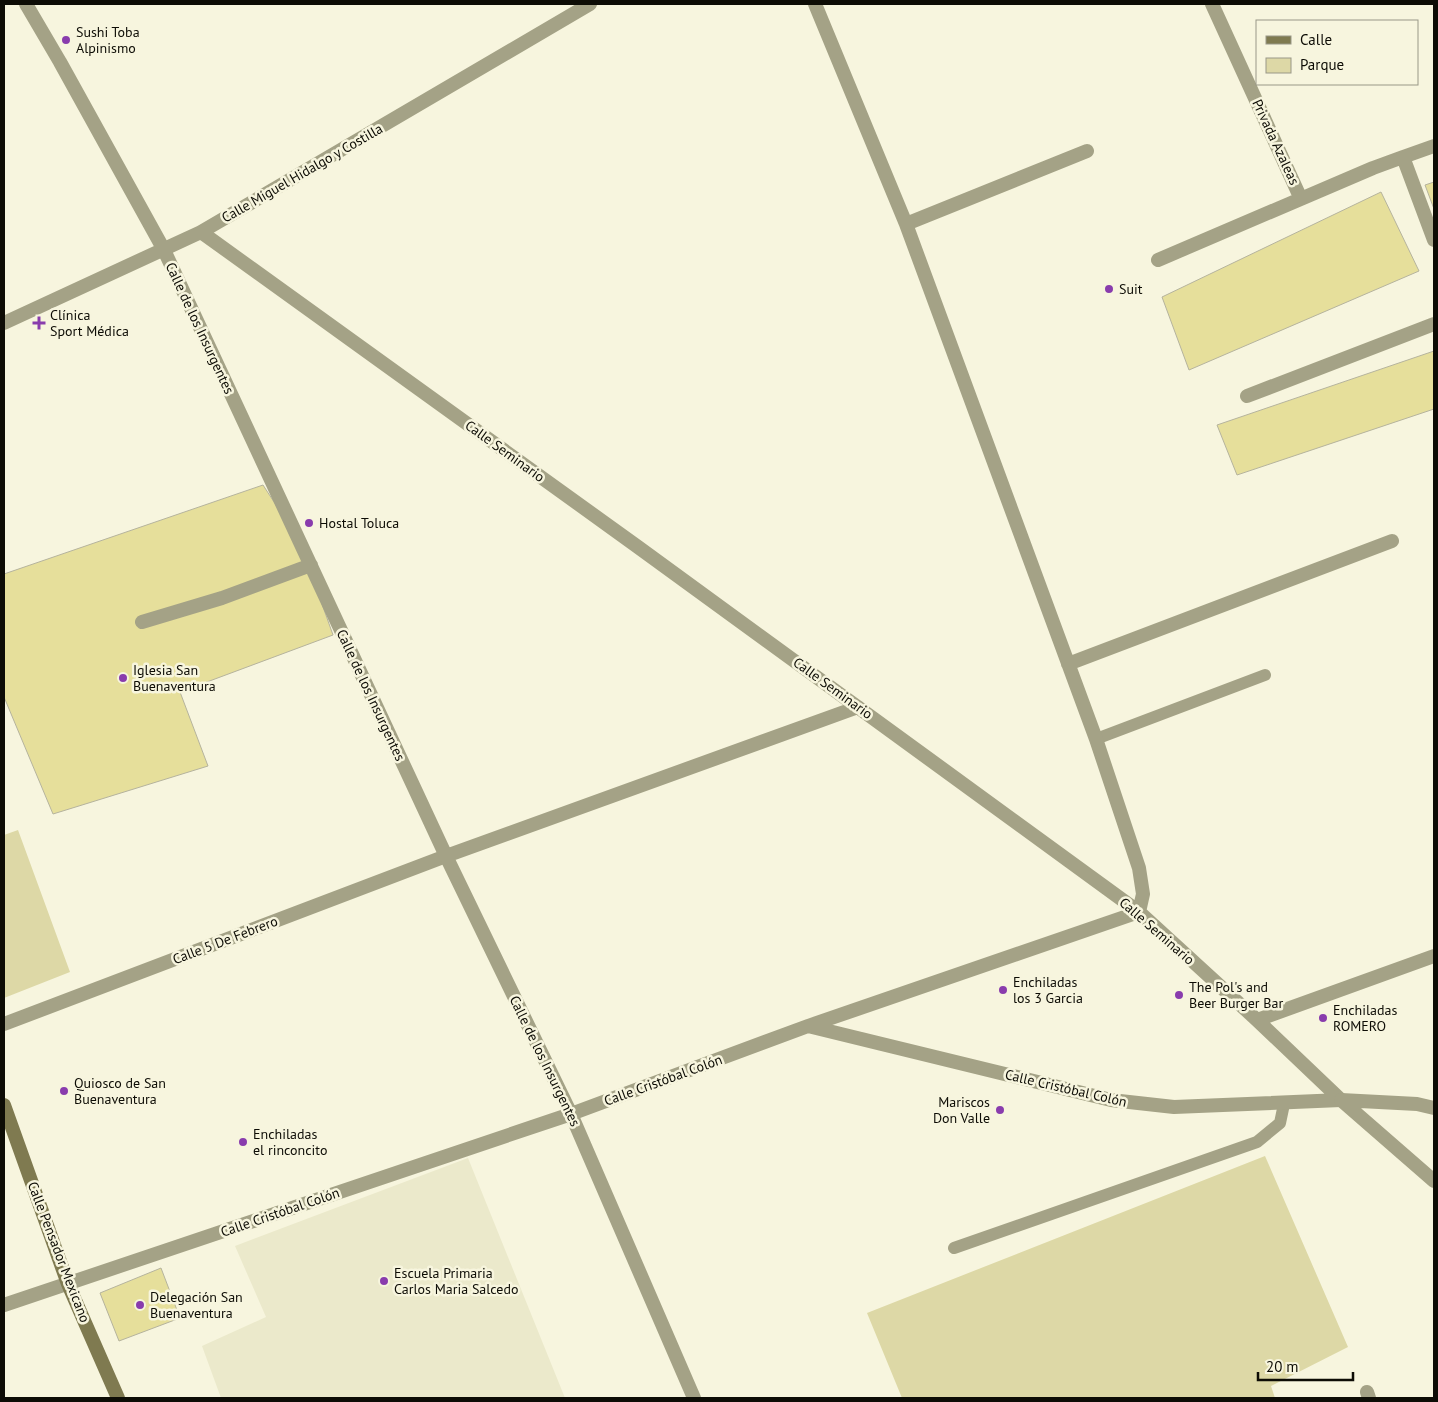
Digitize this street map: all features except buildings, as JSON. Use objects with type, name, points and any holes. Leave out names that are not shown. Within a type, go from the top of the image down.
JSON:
[{"type":"main road","name":"Calle Pensador Mexicano","points":[[4,1105],[68,1284],[118,1398]]},
{"type":"street","name":"Calle de los Insurgentes","points":[[26,4],[164,250],[446,856],[571,1114],[694,1398]]},
{"type":"street","name":"Calle Miguel Hidalgo y Costilla","points":[[4,323],[201,232],[590,4]]},
{"type":"street","points":[[808,1026],[1139,912],[1143,894],[1139,868],[1096,739],[906,224],[815,4]]},
{"type":"street","name":"Privada Azaleas","points":[[1212,4],[1302,199]]},
{"type":"street","points":[[1158,260],[1374,168],[1434,146]]},
{"type":"street","points":[[906,224],[1087,151]]},
{"type":"street","points":[[1404,157],[1434,240]]},
{"type":"street","name":"Calle Seminario","points":[[201,232],[1139,912],[1341,1100],[1434,1181]]},
{"type":"street","points":[[1247,396],[1434,324]]},
{"type":"street","points":[[1068,664],[1392,541]]},
{"type":"street","points":[[142,622],[222,598],[311,566]]},
{"type":"street","name":"Calle 5 De Febrero","points":[[4,1024],[446,856],[858,707]]},
{"type":"street","points":[[1257,1020],[1434,956]]},
{"type":"street","name":"Calle Cristóbal Colón","points":[[4,1306],[571,1114],[808,1026],[1111,1100],[1174,1107],[1284,1104],[1341,1100],[1409,1104],[1434,1108]]},
{"type":"lane","points":[[1096,739],[1265,675]]},
{"type":"lane","points":[[954,1248],[1257,1142],[1280,1123],[1284,1104]]},
{"type":"shaded area","name":"Escuela Primaria Carlos Maria Salcedo","points":[[468,1158],[565,1398],[221,1398],[202,1346],[266,1317],[235,1246]]},
{"type":"green space","points":[[18,830],[70,972],[4,998],[4,835]]},
{"type":"green space","points":[[1265,1156],[1348,1347],[1271,1386],[1275,1398],[902,1398],[867,1313]]},
{"type":"place","name":"Sushi Toba Alpinismo","points":[[66,40]]},
{"type":"place","name":"Suit","points":[[1109,289]]},
{"type":"place","name":"Clínica Sport Médica","points":[[39,323]]},
{"type":"place","name":"Hostal Toluca","points":[[309,523]]},
{"type":"place","name":"Iglesia San Buenaventura","points":[[123,678]]},
{"type":"place","name":"Enchiladas los 3 Garcia","points":[[1003,990]]},
{"type":"place","name":"The Pol's and Beer Burger Bar","points":[[1179,995]]},
{"type":"place","name":"Enchiladas ROMERO","points":[[1323,1018]]},
{"type":"place","name":"Quiosco de San Buenaventura","points":[[64,1091]]},
{"type":"place","name":"Mariscos Don Valle","points":[[1000,1110]]},
{"type":"place","name":"Enchiladas el rinconcito","points":[[243,1142]]},
{"type":"place","name":"Escuela Primaria Carlos Maria Salcedo","points":[[384,1281]]},
{"type":"place","name":"Delegación San Buenaventura","points":[[140,1305]]}]
